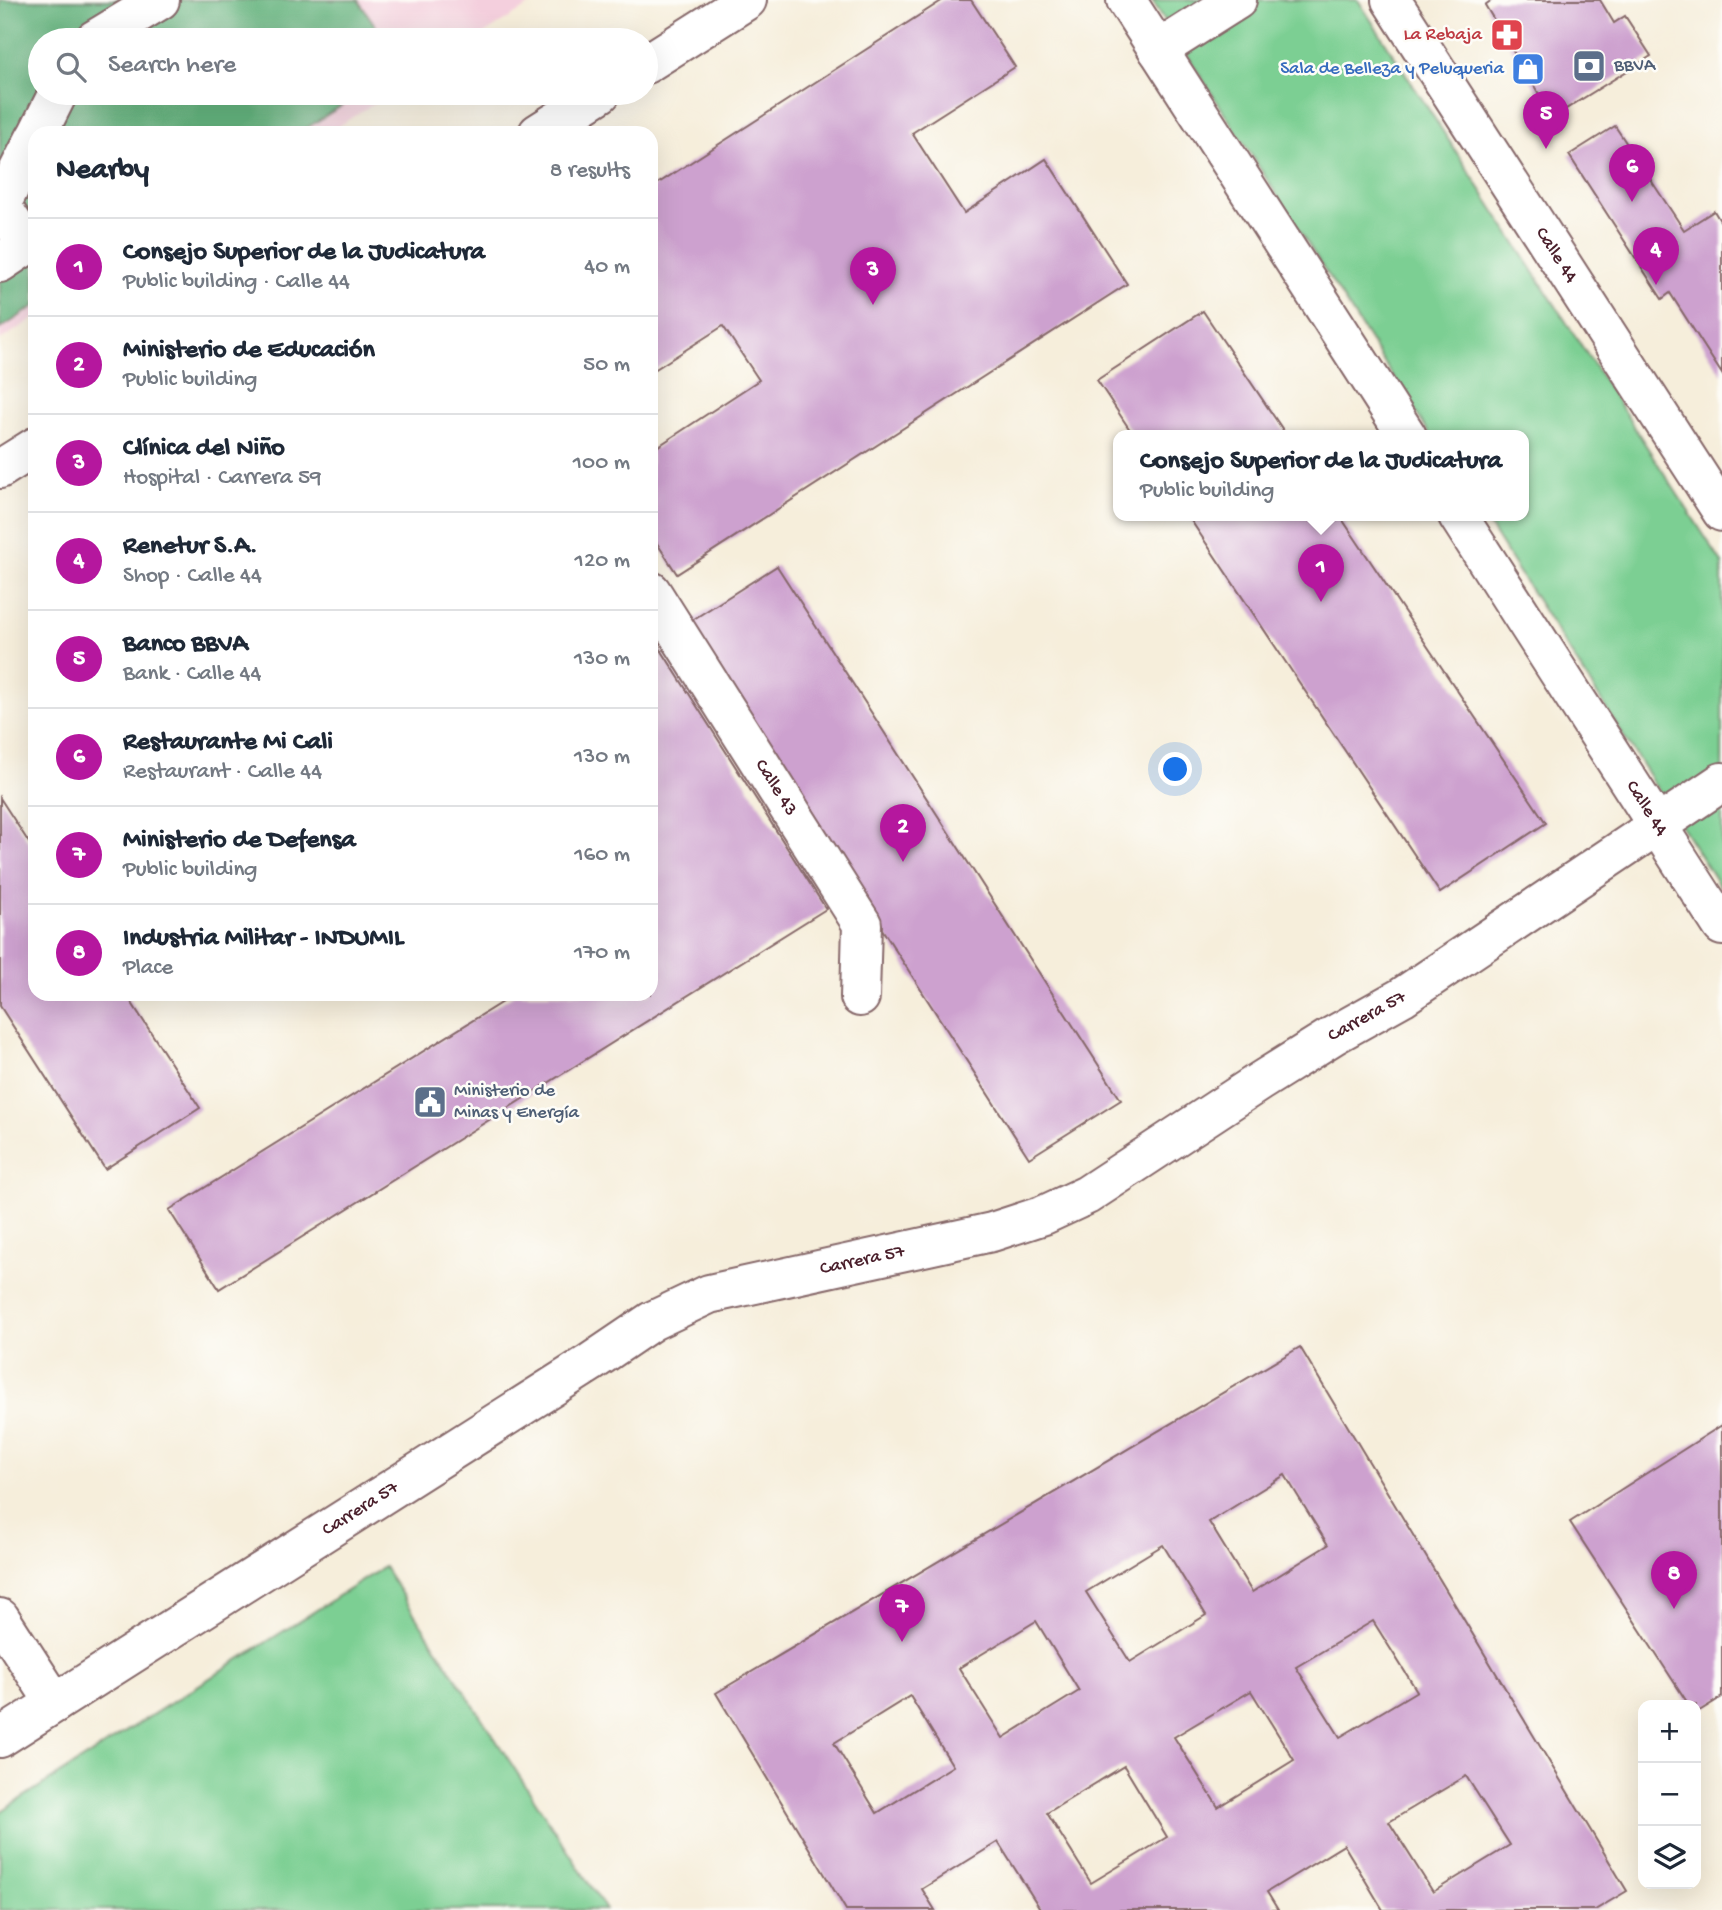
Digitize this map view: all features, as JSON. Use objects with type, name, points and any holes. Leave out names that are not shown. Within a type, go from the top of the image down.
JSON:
[{"type":"street","points":[[114,28],[160,0]]},
{"type":"street","points":[[658,56],[747,0]]},
{"type":"street","points":[[1126,0],[1403,430]]},
{"type":"street","points":[[1158,50],[1237,0]]},
{"type":"street","name":"Calle 44","points":[[1391,0],[1722,512]]},
{"type":"street","points":[[42,126],[52,105]]},
{"type":"street","points":[[549,126],[582,105]]},
{"type":"street","points":[[0,263],[27,245],[1,205],[28,152]]},
{"type":"street","points":[[0,469],[28,451]]},
{"type":"street","name":"Calle 44","points":[[1461,521],[1722,926]]},
{"type":"street","name":"Calle 43","points":[[658,601],[862,924],[860,997]]},
{"type":"street","name":"Carrera 57","points":[[0,1738],[652,1321],[709,1294],[992,1232],[1044,1215],[1087,1195],[1324,1042],[1402,997],[1722,782]]},
{"type":"street","points":[[0,1618],[55,1703]]},
{"type":"shaded area","points":[[0,0],[538,0],[493,28],[28,28],[28,105],[372,105],[338,126],[28,126],[28,322],[0,340]]},
{"type":"green space","points":[[0,0],[358,0],[377,28],[28,28],[28,105],[342,105],[310,126],[28,126],[28,311],[0,329]]},
{"type":"green space","points":[[1152,0],[1358,0],[1722,563],[1722,890],[1486,521],[1529,521],[1529,430],[1427,430]]},
{"type":"green space","points":[[384,1567],[606,1910],[0,1910],[0,1812]]},
{"type":"building","points":[[943,0],[971,0],[1015,67],[912,133],[964,213],[1046,159],[1127,284],[677,574],[658,545],[658,446],[759,380],[723,326],[658,368],[658,183]]},
{"type":"building","points":[[1492,0],[1600,0],[1614,23],[1625,16],[1651,56],[1553,117],[1485,5]]},
{"type":"building","points":[[1615,126],[1684,230],[1714,211],[1722,224],[1722,374],[1670,293],[1662,299],[1569,155]]},
{"type":"building","points":[[1203,311],[1283,430],[1130,430],[1097,380]]},
{"type":"building","points":[[1191,521],[1343,521],[1546,823],[1440,893]]},
{"type":"building","points":[[777,566],[1121,1100],[1029,1158],[686,624]]},
{"type":"building","name":"Ministerio de Minas y Energía","points":[[658,645],[826,909],[219,1289],[169,1210],[504,1001],[658,1001]]},
{"type":"building","points":[[0,798],[28,841],[28,1001],[131,1001],[200,1108],[105,1169],[0,1006]]},
{"type":"building","points":[[1300,1347],[1627,1891],[1595,1910],[1383,1910],[1344,1845],[1267,1892],[1278,1910],[1041,1910],[998,1842],[922,1889],[935,1910],[846,1910],[716,1693]],"holes":[[[1285,1475],[1328,1545],[1252,1592],[1209,1522]],[[1163,1545],[1206,1615],[1130,1662],[1086,1592]],[[1036,1621],[1079,1691],[1003,1738],[959,1668]],[[1373,1621],[1417,1691],[1340,1737],[1296,1667]],[[1251,1691],[1294,1760],[1218,1807],[1174,1737]],[[910,1696],[953,1766],[877,1813],[834,1743]],[[1124,1766],[1167,1837],[1091,1883],[1047,1813]],[[1466,1776],[1510,1845],[1433,1892],[1389,1822]]]},
{"type":"building","points":[[1722,1425],[1722,1697],[1701,1710],[1701,1700],[1686,1700],[1570,1522]]},
{"type":"place","name":"La Rebaja","points":[[1507,35]]},
{"type":"place","name":"BBVA","points":[[1589,66]]},
{"type":"place","name":"Sala de Belleza y Peluqueria","points":[[1528,69]]},
{"type":"place","name":"Banco BBVA","points":[[1546,149]]},
{"type":"place","name":"Restaurante Mi Cali","points":[[1632,202]]},
{"type":"place","name":"Renetur S.A.","points":[[1656,285]]},
{"type":"place","name":"Clínica del Niño","points":[[873,305]]},
{"type":"place","name":"Consejo Superior de la Judicatura","points":[[1321,602]]},
{"type":"place","name":"Ministerio de Educación","points":[[903,862]]},
{"type":"place","name":"Ministerio de Minas y Energía","points":[[430,1102]]},
{"type":"place","name":"Industria Militar - INDUMIL","points":[[1674,1609]]},
{"type":"place","name":"Ministerio de Defensa","points":[[902,1642]]}]
